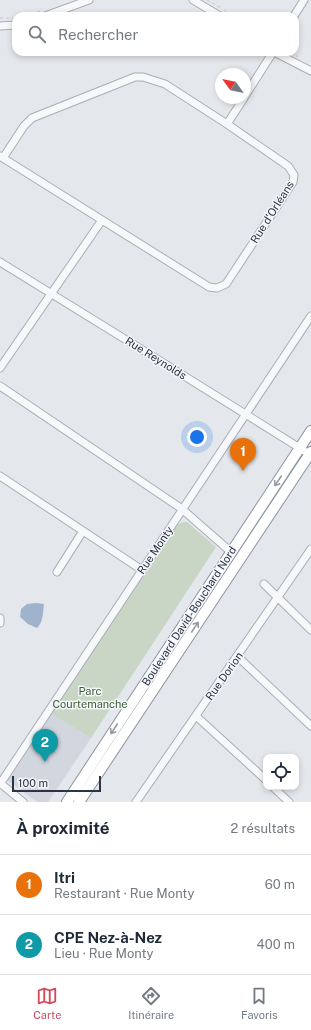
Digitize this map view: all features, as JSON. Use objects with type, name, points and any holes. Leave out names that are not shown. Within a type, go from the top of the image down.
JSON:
[{"type":"highway","name":"Boulevard David-Bouchard Nord","points":[[67,802],[311,431]]},
{"type":"highway","name":"Boulevard David-Bouchard Nord","points":[[79,802],[310,454]]},
{"type":"street","points":[[55,12],[89,0]]},
{"type":"street","points":[[193,0],[213,12]]},
{"type":"street","points":[[296,12],[304,0]]},
{"type":"street","points":[[0,26],[12,25]]},
{"type":"street","points":[[251,86],[271,56]]},
{"type":"street","points":[[281,56],[311,72]]},
{"type":"street","name":"Rue d'Orléans","points":[[135,77],[143,77],[165,84],[227,124],[288,166],[294,175],[293,182],[226,284],[217,288],[209,287],[2,157],[24,126],[32,118],[135,77]]},
{"type":"street","points":[[227,124],[240,104]]},
{"type":"street","points":[[0,368],[102,220]]},
{"type":"street","name":"Rue Reynolds","points":[[0,262],[310,454]]},
{"type":"street","name":"Rue Monty","points":[[0,784],[311,316]]},
{"type":"street","points":[[0,386],[182,509],[231,552]]},
{"type":"street","points":[[0,476],[142,570]]},
{"type":"street","points":[[57,572],[83,531]]},
{"type":"street","name":"Rue Dorion","points":[[141,800],[196,716],[311,549]]},
{"type":"street","points":[[264,584],[311,630]]},
{"type":"street","points":[[0,618],[0,623]]},
{"type":"street","points":[[237,656],[311,726]]},
{"type":"street","points":[[196,716],[263,777]]},
{"type":"street","points":[[0,784],[23,802]]},
{"type":"street","points":[[276,790],[289,802]]},
{"type":"path","points":[[207,0],[226,12]]},
{"type":"path","points":[[0,18],[12,18]]},
{"type":"shaded area","points":[[51,714],[91,738],[48,802],[37,802],[7,780]]},
{"type":"green space","name":"Parc Courtemanche","points":[[183,522],[187,522],[216,547],[91,738],[51,714],[170,531]]},
{"type":"water","points":[[27,604],[44,604],[42,620],[37,628],[28,624],[20,617],[21,609]]},
{"type":"place","name":"Itri","points":[[243,471]]},
{"type":"place","name":"CPE Nez-à-Nez","points":[[45,762]]}]
